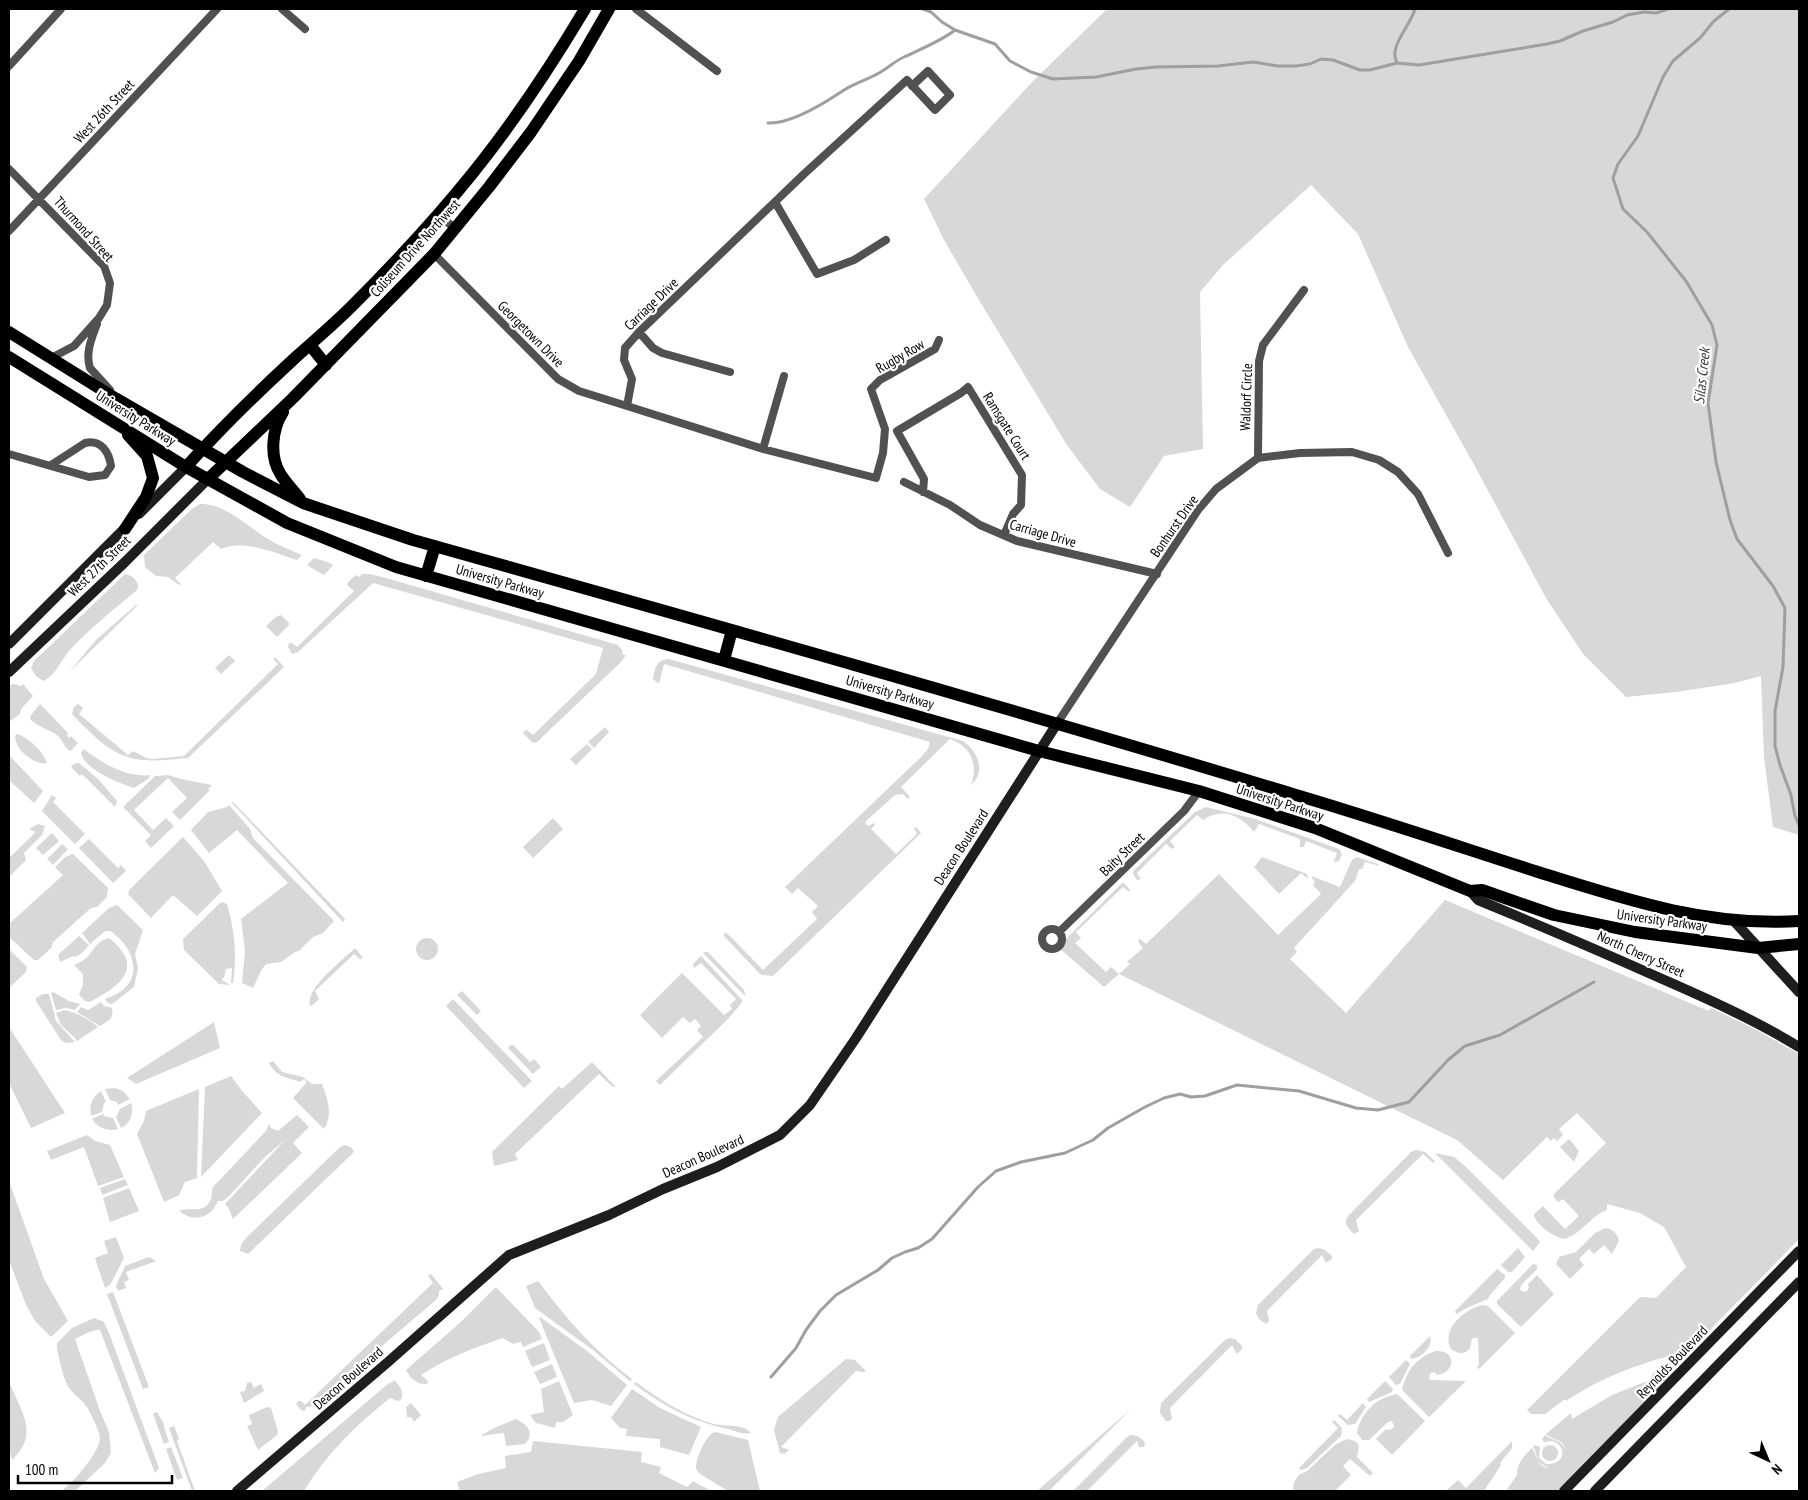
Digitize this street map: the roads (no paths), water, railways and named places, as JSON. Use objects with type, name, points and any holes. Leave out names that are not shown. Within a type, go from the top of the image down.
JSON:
[{"type":"main road","name":"Coliseum Drive Northwest","points":[[202,448],[351,307],[438,215],[473,174],[514,120],[561,50],[585,9]]},
{"type":"main road","name":"Coliseum Drive Northwest","points":[[208,479],[291,401],[434,254],[531,132],[579,60],[609,9]]},
{"type":"main road","name":"University Parkway","points":[[9,332],[225,463],[303,503],[434,546],[1058,722],[1311,799],[1615,896],[1702,917],[1734,921],[1799,921]]},
{"type":"main road","points":[[310,345],[326,365]]},
{"type":"main road","name":"University Parkway","points":[[9,357],[186,467],[287,523],[396,567],[1039,751],[1199,791],[1315,828],[1470,891],[1482,890],[1534,909],[1600,926],[1664,937],[1758,948],[1799,944]]},
{"type":"main road","points":[[291,401],[278,420],[273,446],[274,456],[280,474],[303,503]]},
{"type":"main road","points":[[118,424],[147,456],[153,478],[146,497],[124,529]]},
{"type":"main road","name":"West 27th Street","points":[[186,467],[202,448]]},
{"type":"main road","points":[[426,576],[434,546]]},
{"type":"main road","points":[[724,660],[732,630]]},
{"type":"street","points":[[9,66],[60,9]]},
{"type":"street","name":"West 26th Street","points":[[9,231],[217,9]]},
{"type":"street","points":[[282,9],[305,29]]},
{"type":"street","points":[[636,9],[717,71]]},
{"type":"street","name":"Carriage Drive","points":[[627,406],[632,379],[624,360],[625,348],[639,332],[775,202],[910,83],[928,71],[950,95],[935,110],[910,83]]},
{"type":"street","name":"Thurmond Street","points":[[9,169],[104,266],[110,283],[107,305],[99,318],[74,346],[51,358]]},
{"type":"street","points":[[775,202],[817,274],[854,260],[886,240]]},
{"type":"street","points":[[438,215],[455,228]]},
{"type":"street","name":"Georgetown Drive","points":[[434,254],[558,378],[579,391],[627,406]]},
{"type":"street","name":"Waldorf Circle","points":[[1258,458],[1259,362],[1263,346],[1304,290]]},
{"type":"street","name":"Thurmond Street","points":[[99,318],[90,345],[88,363],[115,398]]},
{"type":"street","points":[[639,332],[653,348],[662,353],[730,372]]},
{"type":"street","name":"Rugby Row","points":[[763,449],[876,478],[883,453],[884,429],[872,389],[880,380],[935,349],[940,340]]},
{"type":"street","points":[[627,406],[763,449],[784,376]]},
{"type":"street","name":"Ramsgate Court","points":[[923,492],[924,478],[897,431],[968,387],[1022,475],[1021,505],[1013,514],[1004,535]]},
{"type":"street","points":[[9,454],[90,477],[105,475],[111,466],[110,454],[102,446],[92,442],[85,443],[51,465]]},
{"type":"street","points":[[1258,458],[1338,451],[1352,452],[1379,460],[1398,472],[1418,494],[1448,553]]},
{"type":"street","name":"Bonhurst Drive","points":[[1058,722],[1198,510],[1216,489],[1258,458]]},
{"type":"street","name":"West 27th Street","points":[[9,644],[186,467]]},
{"type":"street","name":"West 27th Street","points":[[9,672],[132,555],[208,479]]},
{"type":"street","name":"Carriage Drive","points":[[904,482],[950,505],[980,525],[1017,541],[1156,574]]},
{"type":"street","name":"Deacon Boulevard","points":[[237,1491],[388,1362],[508,1255],[609,1215],[663,1189],[717,1167],[780,1135],[810,1105],[1058,722]]},
{"type":"street","name":"Baity Street","points":[[1059,932],[1184,811],[1199,791]]},
{"type":"street","name":"North Cherry Street","points":[[1470,891],[1478,900],[1570,938],[1733,1010],[1799,1047]]},
{"type":"street","points":[[1734,921],[1799,992]]},
{"type":"street","name":"Reynolds Boulevard","points":[[1564,1491],[1799,1251]]},
{"type":"street","points":[[1595,1491],[1799,1282]]},
{"type":"waterway","points":[[923,9],[931,12],[955,30],[995,44],[1010,61],[1031,72],[1053,79],[1096,77],[1156,67],[1218,66],[1253,62],[1278,66],[1296,66],[1310,64],[1321,59],[1333,60],[1360,70],[1370,70],[1397,63],[1419,65],[1547,44],[1613,22],[1627,15],[1644,12],[1656,13],[1668,9]]},
{"type":"waterway","points":[[1397,63],[1395,57],[1397,43],[1415,9]]},
{"type":"waterway","name":"Silas Creek","points":[[1729,9],[1714,21],[1700,38],[1673,61],[1663,77],[1638,136],[1618,164],[1613,178],[1623,209],[1647,232],[1686,281],[1712,325],[1717,345],[1708,403],[1716,462],[1730,520],[1737,539],[1773,586],[1785,608],[1783,667],[1775,711],[1775,746],[1799,825]]},
{"type":"waterway","points":[[768,123],[796,117],[955,30]]},
{"type":"waterway","points":[[771,1377],[796,1348],[820,1311],[836,1295],[878,1270],[892,1258],[918,1248],[932,1239],[978,1187],[996,1171],[1021,1162],[1065,1153],[1093,1140],[1108,1128],[1145,1107],[1164,1098],[1180,1094],[1191,1097],[1205,1096],[1237,1085],[1299,1091],[1356,1108],[1378,1110],[1409,1102],[1448,1060],[1465,1046],[1500,1035],[1594,982]]}]
